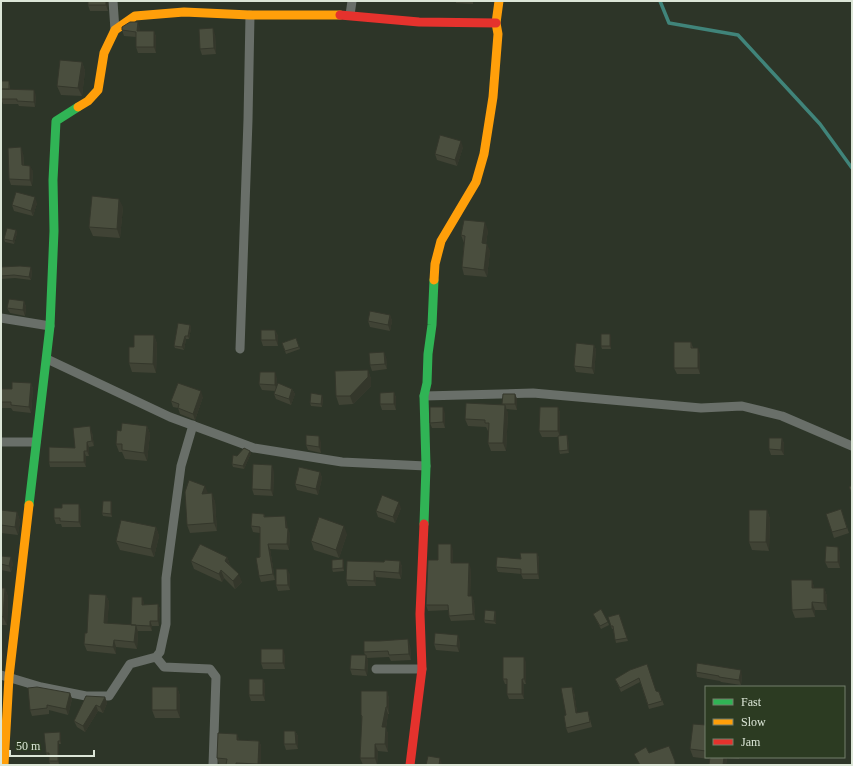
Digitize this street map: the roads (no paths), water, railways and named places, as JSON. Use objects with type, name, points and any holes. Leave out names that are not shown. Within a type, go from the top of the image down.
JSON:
[{"type":"street","points":[[113,1],[115,30]]},
{"type":"street","points":[[350,15],[352,1]]},
{"type":"street","points":[[410,765],[422,669],[420,614],[426,466],[424,396],[427,383],[436,264],[441,241],[476,182],[484,154],[493,97],[498,34],[496,23],[499,1]]},
{"type":"street","points":[[4,765],[5,676],[47,359],[50,326],[54,231],[53,180],[56,121],[88,101],[98,90],[104,53],[115,30],[135,16],[184,12],[250,15],[350,15],[419,22],[496,23]]},
{"type":"street","points":[[240,349],[248,128],[250,15]]},
{"type":"street","points":[[1,318],[50,326]]},
{"type":"street","points":[[47,359],[170,417],[254,448],[342,462],[426,466]]},
{"type":"street","points":[[424,396],[533,393],[701,408],[742,406],[782,416],[852,446]]},
{"type":"street","points":[[5,676],[41,687],[86,696],[109,696],[130,664],[156,657],[160,652],[166,624],[166,578],[181,466],[193,425]]},
{"type":"street","points":[[1,442],[36,442]]},
{"type":"street","points":[[156,657],[164,666],[210,669],[216,677],[213,765]]},
{"type":"street","points":[[376,669],[422,669]]},
{"type":"waterway","points":[[660,1],[669,23],[738,35],[820,124],[852,168]]}]
